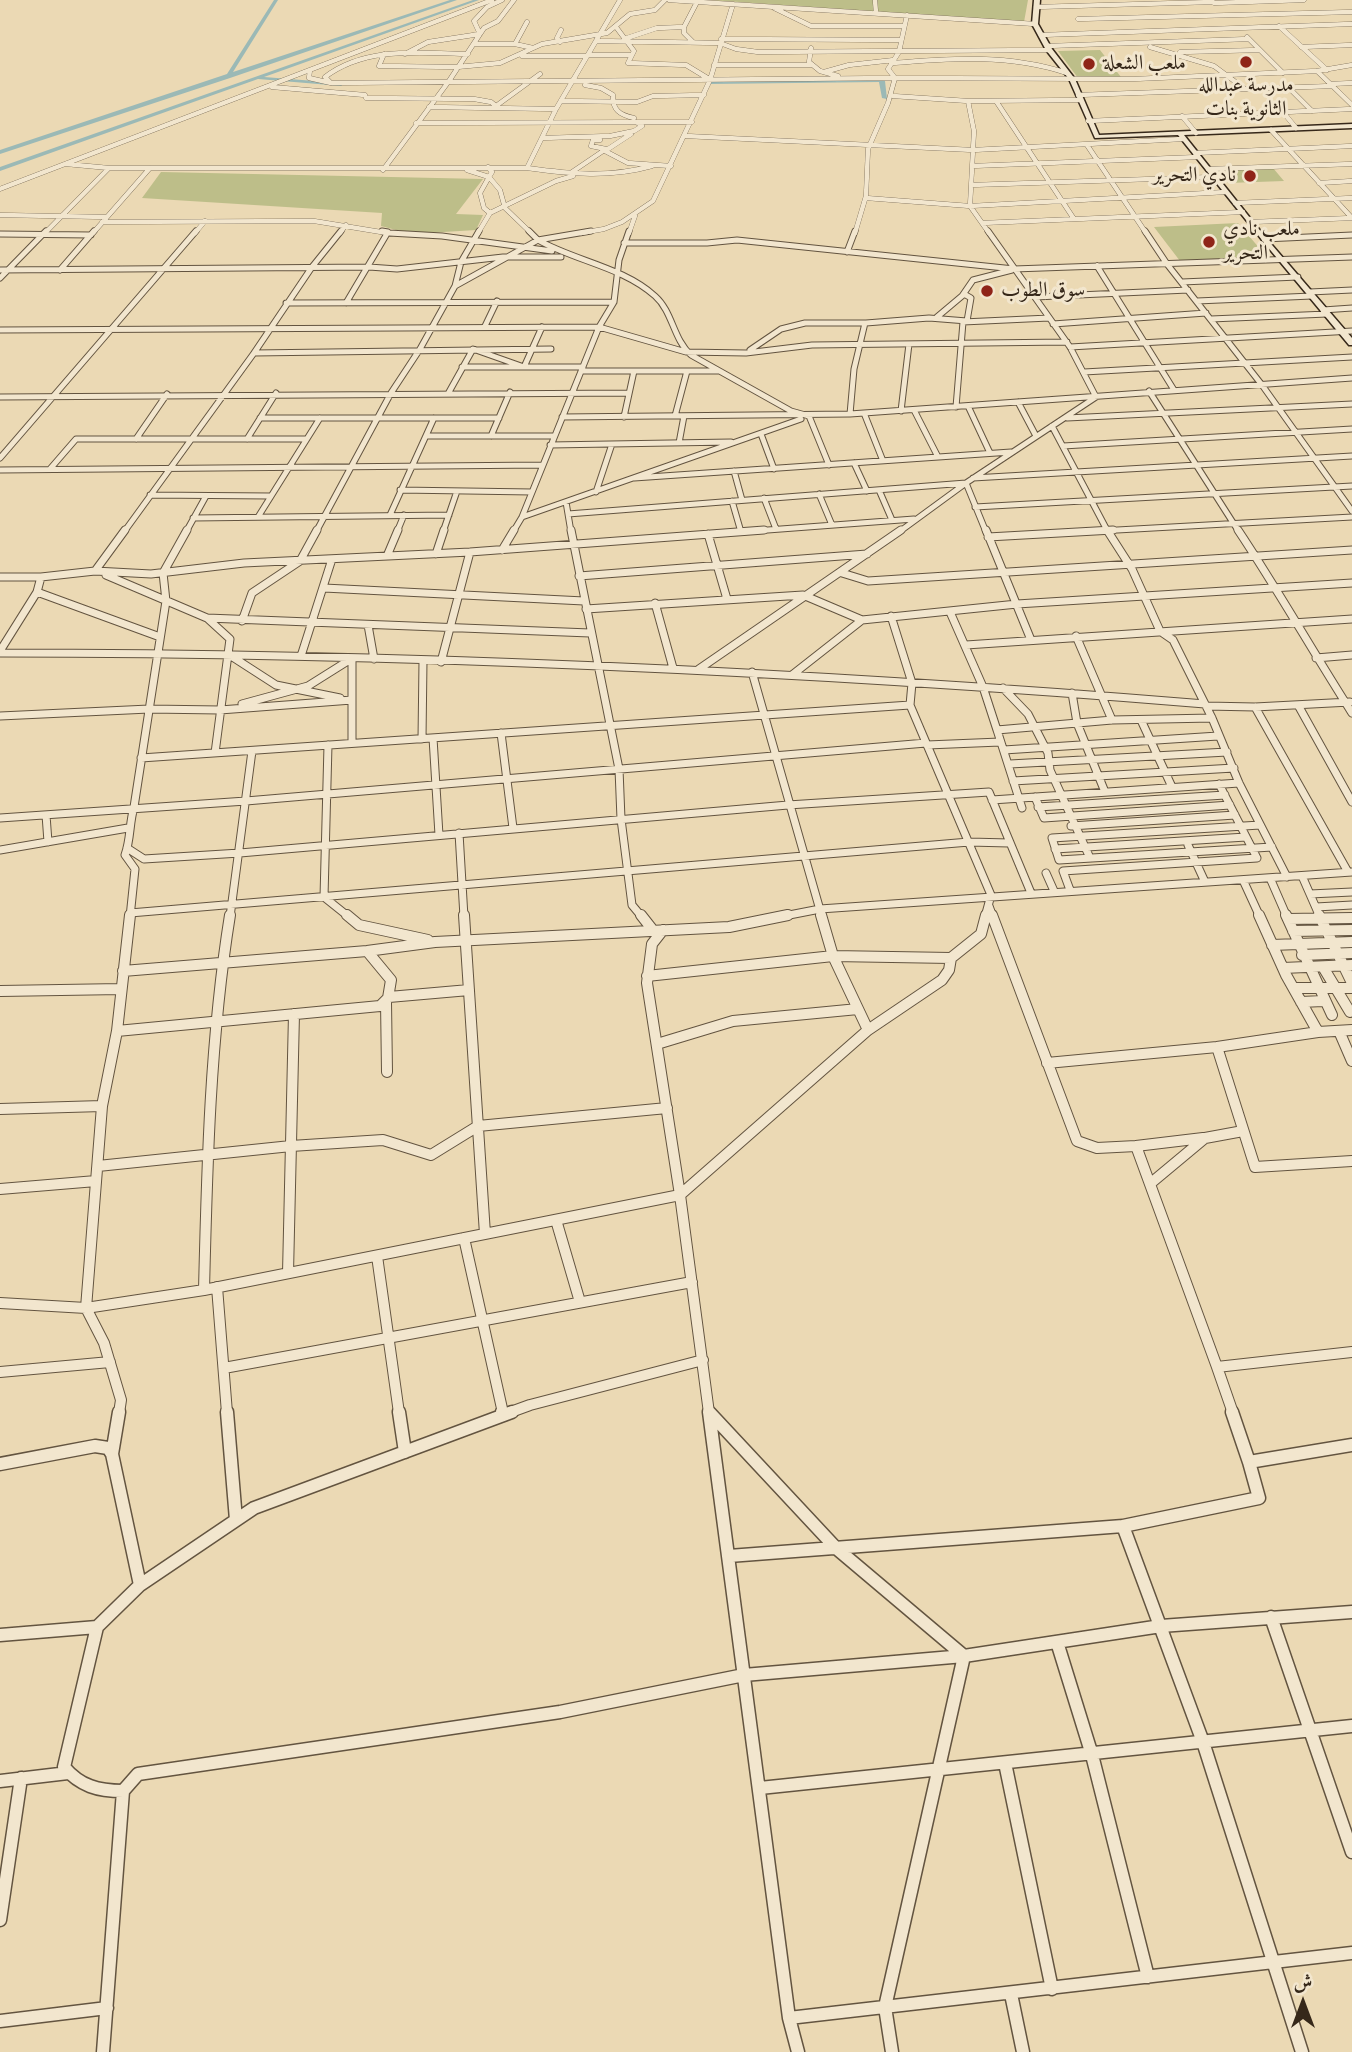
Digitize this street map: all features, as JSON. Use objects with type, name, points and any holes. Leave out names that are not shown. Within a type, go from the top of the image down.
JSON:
[{"type":"street","points":[[0,189],[492,0]]},
{"type":"street","points":[[480,34],[474,21],[487,7],[502,0]]},
{"type":"street","points":[[383,170],[480,34],[489,24],[498,20],[514,0]]},
{"type":"street","points":[[527,168],[556,110],[620,0]]},
{"type":"street","points":[[614,9],[630,14],[655,10],[667,0],[1035,24]]},
{"type":"street","points":[[741,0],[769,6],[799,21],[904,26]]},
{"type":"street","points":[[875,0],[876,13]]},
{"type":"street","points":[[1275,0],[1303,25]]},
{"type":"street","points":[[1101,144],[1088,121],[1072,79],[1048,48],[1035,24],[1036,4],[1068,7],[1135,2],[1304,0]]},
{"type":"street","points":[[693,42],[684,33],[684,27],[697,2]]},
{"type":"street","points":[[1135,2],[1148,17]]},
{"type":"street","points":[[1213,2],[1283,73]]},
{"type":"street","points":[[455,286],[538,240],[604,229],[622,222],[653,201],[704,95],[733,4]]},
{"type":"street","points":[[1068,7],[1088,33]]},
{"type":"street","points":[[1338,12],[1351,23]]},
{"type":"street","points":[[1078,19],[1352,12]]},
{"type":"street","points":[[597,38],[616,27],[630,14]]},
{"type":"street","points":[[847,252],[866,198],[865,170],[869,144],[878,120],[893,96],[895,78],[888,69],[899,52],[907,15]]},
{"type":"street","points":[[515,44],[527,22]]},
{"type":"street","points":[[1041,35],[1351,23]]},
{"type":"street","points":[[819,24],[808,62],[824,71],[850,79]]},
{"type":"street","points":[[1279,26],[1326,70]]},
{"type":"street","points":[[616,27],[634,51],[628,62],[686,65],[710,80]]},
{"type":"street","points":[[628,40],[657,28],[684,27]]},
{"type":"street","points":[[559,42],[557,38],[561,30]]},
{"type":"street","points":[[1125,32],[1136,44],[1233,75],[1245,89]]},
{"type":"street","points":[[398,36],[408,43],[480,34]]},
{"type":"street","points":[[474,44],[533,47],[597,38],[616,41]]},
{"type":"street","points":[[721,41],[749,51],[939,52],[1249,39]]},
{"type":"street","points":[[592,47],[628,40],[901,40]]},
{"type":"street","points":[[1205,41],[1215,51]]},
{"type":"street","points":[[405,54],[408,43]]},
{"type":"street","points":[[1301,47],[1352,45]]},
{"type":"street","points":[[521,56],[533,47]]},
{"type":"street","points":[[1171,53],[1260,50]]},
{"type":"street","points":[[857,52],[880,61]]},
{"type":"street","points":[[939,52],[1037,64],[1067,73]]},
{"type":"street","points":[[384,54],[379,66],[457,67],[500,63],[521,56],[630,55]]},
{"type":"street","points":[[331,83],[325,77],[340,66],[384,54],[468,54]]},
{"type":"street","points":[[496,106],[540,74],[547,56]]},
{"type":"street","points":[[801,79],[824,71],[880,61],[966,57]]},
{"type":"street","points":[[622,80],[622,72],[635,63]]},
{"type":"street","points":[[715,65],[812,65]]},
{"type":"street","points":[[310,70],[309,78],[331,83],[895,78],[1134,79],[1317,71],[1352,65]]},
{"type":"street","points":[[395,66],[429,81]]},
{"type":"street","points":[[1317,71],[1351,104]]},
{"type":"street","points":[[540,74],[553,81]]},
{"type":"street","points":[[1134,79],[1146,93]]},
{"type":"street","points":[[573,81],[601,88],[613,95],[612,102],[617,112],[623,116],[653,122]]},
{"type":"street","points":[[893,96],[996,101],[1352,83]]},
{"type":"street","points":[[267,87],[365,95],[366,98],[474,99],[491,102],[496,106]]},
{"type":"street","points":[[1288,87],[1312,111]]},
{"type":"street","points":[[561,101],[637,102],[653,96],[704,95]]},
{"type":"street","points":[[968,101],[974,131],[970,206],[1069,345],[1096,397]]},
{"type":"street","points":[[996,101],[1074,219]]},
{"type":"street","points":[[1088,121],[1312,111],[1351,104]]},
{"type":"street","points":[[429,107],[496,106],[556,110]]},
{"type":"street","points":[[442,107],[456,110],[469,120],[485,123]]},
{"type":"street","points":[[1283,112],[1296,128]]},
{"type":"street","points":[[1182,116],[1196,133]]},
{"type":"street","points":[[242,621],[252,593],[300,561],[391,393],[455,286],[461,262],[490,214],[573,172],[642,126],[636,122]]},
{"type":"street","points":[[416,123],[692,122]]},
{"type":"street","points":[[686,136],[973,150],[1101,144],[1181,137],[1196,133],[1352,126]]},
{"type":"street","points":[[1271,130],[1352,218]]},
{"type":"street","points":[[542,138],[599,136],[636,131]]},
{"type":"street","points":[[606,149],[591,146],[593,141],[626,136]]},
{"type":"street","points":[[1097,137],[1181,137],[1352,342]]},
{"type":"street","points":[[1087,145],[1167,264],[1262,385],[1352,511]]},
{"type":"street","points":[[972,166],[1352,146]]},
{"type":"street","points":[[606,149],[608,155],[636,166],[671,166]]},
{"type":"street","points":[[66,164],[108,168],[383,170],[488,167],[573,172],[589,176]]},
{"type":"street","points":[[1208,169],[1352,164]]},
{"type":"street","points":[[564,177],[631,172],[652,166]]},
{"type":"street","points":[[488,167],[492,172],[480,193],[484,208],[490,214]]},
{"type":"street","points":[[0,278],[3,270],[108,168]]},
{"type":"street","points":[[60,270],[150,168]]},
{"type":"street","points":[[460,168],[489,177],[499,190],[505,208],[538,240],[557,252]]},
{"type":"street","points":[[971,185],[1213,177]]},
{"type":"street","points":[[1319,183],[1352,181]]},
{"type":"street","points":[[866,198],[970,206],[1226,192]]},
{"type":"street","points":[[1236,203],[1352,198]]},
{"type":"street","points":[[502,550],[522,517],[598,327],[614,302],[619,260],[630,224],[639,211]]},
{"type":"street","points":[[982,223],[1243,212]]},
{"type":"street","points":[[0,215],[205,222],[314,221],[389,233],[473,240],[557,252],[618,274],[659,300],[686,352]]},
{"type":"street","points":[[1251,222],[1352,218]]},
{"type":"street","points":[[0,458],[205,222]]},
{"type":"street","points":[[95,571],[188,439],[254,353],[285,303],[346,225]]},
{"type":"street","points":[[346,303],[389,233]]},
{"type":"street","points":[[0,234],[91,235]]},
{"type":"street","points":[[1264,239],[1352,235]]},
{"type":"street","points":[[624,243],[720,243],[737,240],[1014,269],[1352,257]]},
{"type":"street","points":[[3,270],[312,267],[404,270],[506,258],[554,256],[580,259]]},
{"type":"street","points":[[1097,266],[1174,390]]},
{"type":"street","points":[[937,317],[953,300],[964,294],[973,281],[1014,269]]},
{"type":"street","points":[[1182,282],[1298,277]]},
{"type":"street","points":[[1035,297],[1188,290]]},
{"type":"street","points":[[1197,301],[1352,290]]},
{"type":"street","points":[[956,407],[962,324],[967,321],[971,298],[964,294]]},
{"type":"street","points":[[485,326],[497,301]]},
{"type":"street","points":[[285,303],[614,302]]},
{"type":"street","points":[[746,353],[782,328],[795,324],[865,323],[937,317],[967,321],[1051,321],[1352,309]]},
{"type":"street","points":[[850,414],[854,369],[865,323]]},
{"type":"street","points":[[524,367],[542,327]]},
{"type":"street","points":[[0,330],[598,327],[686,352],[791,411],[809,416]]},
{"type":"street","points":[[686,352],[746,353],[812,345],[862,344],[1147,343],[1352,331]]},
{"type":"street","points":[[901,411],[909,344]]},
{"type":"street","points":[[449,392],[473,349]]},
{"type":"street","points":[[473,349],[524,367]]},
{"type":"street","points":[[254,353],[551,349]]},
{"type":"street","points":[[1084,372],[1352,356]]},
{"type":"street","points":[[463,367],[720,371]]},
{"type":"street","points":[[624,417],[634,371]]},
{"type":"street","points":[[675,416],[687,371]]},
{"type":"street","points":[[562,417],[850,414],[1352,378]]},
{"type":"street","points":[[0,397],[510,391],[629,393]]},
{"type":"street","points":[[491,436],[510,391]]},
{"type":"street","points":[[1149,391],[1213,494],[1277,588],[1294,623],[1316,658],[1349,702],[1352,713]]},
{"type":"street","points":[[247,439],[276,393]]},
{"type":"street","points":[[136,439],[166,394]]},
{"type":"street","points":[[699,669],[803,595],[842,573],[973,478],[1096,397]]},
{"type":"street","points":[[1017,402],[1036,436]]},
{"type":"street","points":[[1065,418],[1352,404]]},
{"type":"street","points":[[968,406],[990,453]]},
{"type":"street","points":[[914,410],[938,457]]},
{"type":"street","points":[[864,413],[883,461]]},
{"type":"street","points":[[679,443],[684,416]]},
{"type":"street","points":[[522,517],[809,416]]},
{"type":"street","points":[[809,416],[829,465]]},
{"type":"street","points":[[260,418],[499,418]]},
{"type":"street","points":[[258,517],[320,418]]},
{"type":"street","points":[[390,515],[435,418]]},
{"type":"street","points":[[1052,426],[1128,564],[1160,631],[1173,640],[1212,718],[1239,783],[1287,877]]},
{"type":"street","points":[[1063,446],[1352,429]]},
{"type":"street","points":[[761,434],[774,469]]},
{"type":"street","points":[[426,436],[554,436]]},
{"type":"street","points":[[50,469],[76,439],[306,439]]},
{"type":"street","points":[[550,445],[740,442]]},
{"type":"street","points":[[597,492],[612,444]]},
{"type":"street","points":[[634,478],[1013,452]]},
{"type":"street","points":[[973,478],[1352,456]]},
{"type":"street","points":[[854,463],[867,491]]},
{"type":"street","points":[[0,470],[542,464]]},
{"type":"street","points":[[734,471],[742,500]]},
{"type":"street","points":[[568,514],[966,483]]},
{"type":"street","points":[[966,483],[1031,640]]},
{"type":"street","points":[[975,507],[1352,486]]},
{"type":"street","points":[[400,490],[532,492]]},
{"type":"street","points":[[879,490],[892,520]]},
{"type":"street","points":[[436,554],[457,491]]},
{"type":"street","points":[[819,494],[832,525]]},
{"type":"street","points":[[150,495],[270,496]]},
{"type":"street","points":[[140,1585],[112,1454],[121,1399],[104,1343],[86,1308],[103,1106],[117,1031],[135,869],[125,855],[131,837],[128,828],[134,807],[159,653],[166,601],[163,573],[206,495]]},
{"type":"street","points":[[764,498],[776,529]]},
{"type":"street","points":[[732,501],[741,532]]},
{"type":"street","points":[[566,502],[619,769],[621,819],[632,905],[657,929]]},
{"type":"street","points":[[387,556],[404,515]]},
{"type":"street","points":[[193,517],[449,515]]},
{"type":"street","points":[[988,537],[1352,517]]},
{"type":"street","points":[[0,577],[41,577],[95,571],[121,574],[163,573],[244,563],[502,550],[916,519]]},
{"type":"street","points":[[708,534],[727,598]]},
{"type":"street","points":[[842,573],[869,581],[1352,550]]},
{"type":"street","points":[[440,662],[470,552]]},
{"type":"street","points":[[579,576],[869,554]]},
{"type":"street","points":[[301,656],[332,559]]},
{"type":"street","points":[[95,571],[206,618],[230,639],[215,753]]},
{"type":"street","points":[[0,652],[37,592],[41,577]]},
{"type":"street","points":[[792,675],[862,620],[1017,604],[1352,583]]},
{"type":"street","points":[[324,588],[459,594],[585,605],[803,595],[862,620]]},
{"type":"street","points":[[37,592],[160,637]]},
{"type":"street","points":[[655,603],[673,668]]},
{"type":"street","points":[[950,612],[983,687],[1022,808]]},
{"type":"street","points":[[891,616],[912,683],[910,705],[969,842],[1077,1141],[1097,1148],[1136,1146],[1205,1138],[1243,1130]]},
{"type":"street","points":[[206,618],[590,633]]},
{"type":"street","points":[[966,645],[1352,619]]},
{"type":"street","points":[[368,625],[374,659]]},
{"type":"street","points":[[1076,636],[1112,720]]},
{"type":"street","points":[[0,652],[227,653],[699,669],[1003,688],[1255,708],[1349,702]]},
{"type":"street","points":[[227,653],[276,685],[352,700]]},
{"type":"street","points":[[1316,658],[1352,655]]},
{"type":"street","points":[[220,710],[308,686],[352,658]]},
{"type":"street","points":[[352,658],[352,743]]},
{"type":"street","points":[[422,739],[423,661]]},
{"type":"street","points":[[752,672],[833,956],[868,1030]]},
{"type":"street","points":[[1003,688],[1028,714],[1044,747],[1072,826],[1090,858]]},
{"type":"street","points":[[1072,693],[1077,723],[1105,792]]},
{"type":"street","points":[[0,716],[149,709],[220,710],[352,700]]},
{"type":"street","points":[[141,758],[910,705]]},
{"type":"street","points":[[1298,705],[1352,802]]},
{"type":"street","points":[[123,971],[367,951],[435,942],[657,929],[729,928],[821,909],[990,901],[1054,891],[1350,872],[1255,708]]},
{"type":"street","points":[[997,730],[1112,720],[1212,718]]},
{"type":"street","points":[[1141,720],[1172,787]]},
{"type":"street","points":[[501,733],[513,828]]},
{"type":"street","points":[[0,818],[246,801],[927,744],[1044,747],[1218,736]]},
{"type":"street","points":[[433,738],[439,835]]},
{"type":"street","points":[[324,897],[328,745]]},
{"type":"street","points":[[204,1290],[207,1154],[222,964],[240,853],[252,751]]},
{"type":"street","points":[[1010,764],[1227,752]]},
{"type":"street","points":[[1013,781],[1234,768]]},
{"type":"street","points":[[992,800],[1239,783]]},
{"type":"street","points":[[1070,890],[1063,871],[1257,858],[1219,784]]},
{"type":"street","points":[[1193,786],[1222,849],[1318,1032]]},
{"type":"street","points":[[1161,788],[1205,882]]},
{"type":"street","points":[[1128,790],[1168,884]]},
{"type":"street","points":[[127,848],[144,859],[240,853],[788,805],[989,792],[1031,893]]},
{"type":"street","points":[[1095,792],[1134,887]]},
{"type":"street","points":[[1038,807],[1225,795]]},
{"type":"street","points":[[1035,797],[1044,818],[1230,805]]},
{"type":"street","points":[[46,815],[48,842]]},
{"type":"street","points":[[1072,826],[1235,815]]},
{"type":"street","points":[[1260,825],[1052,838],[1059,860],[1272,847]]},
{"type":"street","points":[[0,850],[128,828]]},
{"type":"street","points":[[459,833],[485,1234]]},
{"type":"street","points":[[1055,849],[1246,837]]},
{"type":"street","points":[[130,913],[630,873],[969,842],[1009,843]]},
{"type":"street","points":[[1046,873],[1054,891]]},
{"type":"street","points":[[1295,988],[1336,989],[1352,986],[1347,965],[1336,955],[1302,876]]},
{"type":"street","points":[[1270,878],[1323,1001],[1333,1017],[1351,1012],[1323,967]]},
{"type":"street","points":[[1310,894],[1352,892]]},
{"type":"street","points":[[324,897],[359,925],[435,942]]},
{"type":"street","points":[[647,976],[833,956],[951,958],[981,934],[990,901]]},
{"type":"street","points":[[1315,907],[1352,905]]},
{"type":"street","points":[[1288,919],[1352,918]]},
{"type":"street","points":[[657,929],[647,976],[703,1360],[789,2018],[798,2052]]},
{"type":"street","points":[[1293,931],[1352,930]]},
{"type":"street","points":[[1272,945],[1352,942]]},
{"type":"street","points":[[367,951],[391,980],[388,999],[387,1072]]},
{"type":"street","points":[[1303,955],[1352,953]]},
{"type":"street","points":[[0,1303],[86,1308],[204,1290],[680,1195],[868,1030],[942,980],[949,970],[951,958]]},
{"type":"street","points":[[1283,968],[1347,965]]},
{"type":"street","points":[[0,991],[121,989]]},
{"type":"street","points":[[117,1031],[380,1006],[388,999],[469,990]]},
{"type":"street","points":[[1301,1002],[1323,1001]]},
{"type":"street","points":[[657,1044],[733,1021],[858,1009]]},
{"type":"street","points":[[288,1273],[294,1014]]},
{"type":"street","points":[[1047,1063],[1217,1047],[1318,1032],[1352,1030]]},
{"type":"street","points":[[1339,1031],[1352,1061]]},
{"type":"street","points":[[1217,1047],[1255,1167],[1352,1161]]},
{"type":"street","points":[[0,1109],[103,1106]]},
{"type":"street","points":[[98,1166],[291,1146],[383,1140],[430,1155],[478,1126],[667,1108]]},
{"type":"street","points":[[1151,1183],[1205,1138]]},
{"type":"street","points":[[729,1556],[1123,1527],[1259,1498],[1217,1367],[1136,1146]]},
{"type":"street","points":[[0,1189],[96,1181]]},
{"type":"street","points":[[556,1220],[580,1302]]},
{"type":"street","points":[[464,1238],[502,1415]]},
{"type":"street","points":[[377,1256],[405,1452]]},
{"type":"street","points":[[224,1368],[692,1282]]},
{"type":"street","points":[[217,1287],[236,1520]]},
{"type":"street","points":[[1217,1367],[1352,1352]]},
{"type":"street","points":[[123,1791],[96,1790],[77,1783],[64,1768],[97,1627],[140,1585],[254,1508],[530,1405],[703,1360]]},
{"type":"street","points":[[0,1373],[110,1362]]},
{"type":"street","points":[[709,1413],[836,1548],[964,1656]]},
{"type":"street","points":[[1249,1462],[1352,1445]]},
{"type":"street","points":[[0,1464],[95,1446],[108,1448],[112,1454]]},
{"type":"street","points":[[1123,1527],[1203,1742],[1302,2052]]},
{"type":"street","points":[[103,2052],[123,1791],[138,1774],[560,1712],[744,1675],[964,1656],[1161,1626],[1352,1612]]},
{"type":"street","points":[[1271,1617],[1351,1844]]},
{"type":"street","points":[[0,1636],[97,1627]]},
{"type":"street","points":[[1057,1642],[1092,1755],[1148,1977]]},
{"type":"street","points":[[892,2052],[885,2007],[964,1656]]},
{"type":"street","points":[[760,1788],[1352,1726]]},
{"type":"street","points":[[1005,1763],[1052,1989]]},
{"type":"street","points":[[0,1781],[68,1773]]},
{"type":"street","points":[[0,1920],[21,1778]]},
{"type":"street","points":[[789,2018],[1352,1952]]},
{"type":"street","points":[[1011,1994],[1023,2052]]},
{"type":"street","points":[[0,2021],[107,2008]]},
{"type":"green space","points":[[710,0],[1028,0],[1024,22]]},
{"type":"green space","name":"ملعب الشعلة","points":[[1100,50],[1121,77],[1078,78],[1058,51]]},
{"type":"green space","name":"نادي التحرير","points":[[1273,168],[1284,181],[1228,183],[1217,170]]},
{"type":"green space","points":[[161,172],[483,179],[456,214],[483,215],[476,230],[411,234],[381,226],[382,213],[142,198]]},
{"type":"green space","name":"ملعب نادي التحرير","points":[[1238,223],[1266,256],[1180,261],[1154,227]]},
{"type":"waterway","points":[[229,76],[276,0]]},
{"type":"waterway","points":[[229,76],[455,0]]},
{"type":"waterway","points":[[0,169],[477,0]]},
{"type":"waterway","points":[[0,152],[229,76]]},
{"type":"waterway","points":[[258,78],[340,85]]},
{"type":"waterway","points":[[710,82],[879,80],[882,81],[885,98]]},
{"type":"place","name":"مدرسة عبدالله الثانوية بنات","points":[[1246,62]]},
{"type":"place","name":"ملعب الشعلة","points":[[1089,64]]},
{"type":"place","name":"نادي التحرير","points":[[1250,176]]},
{"type":"place","name":"ملعب نادي التحرير","points":[[1209,242]]},
{"type":"place","name":"سوق الطوب","points":[[987,291]]}]
